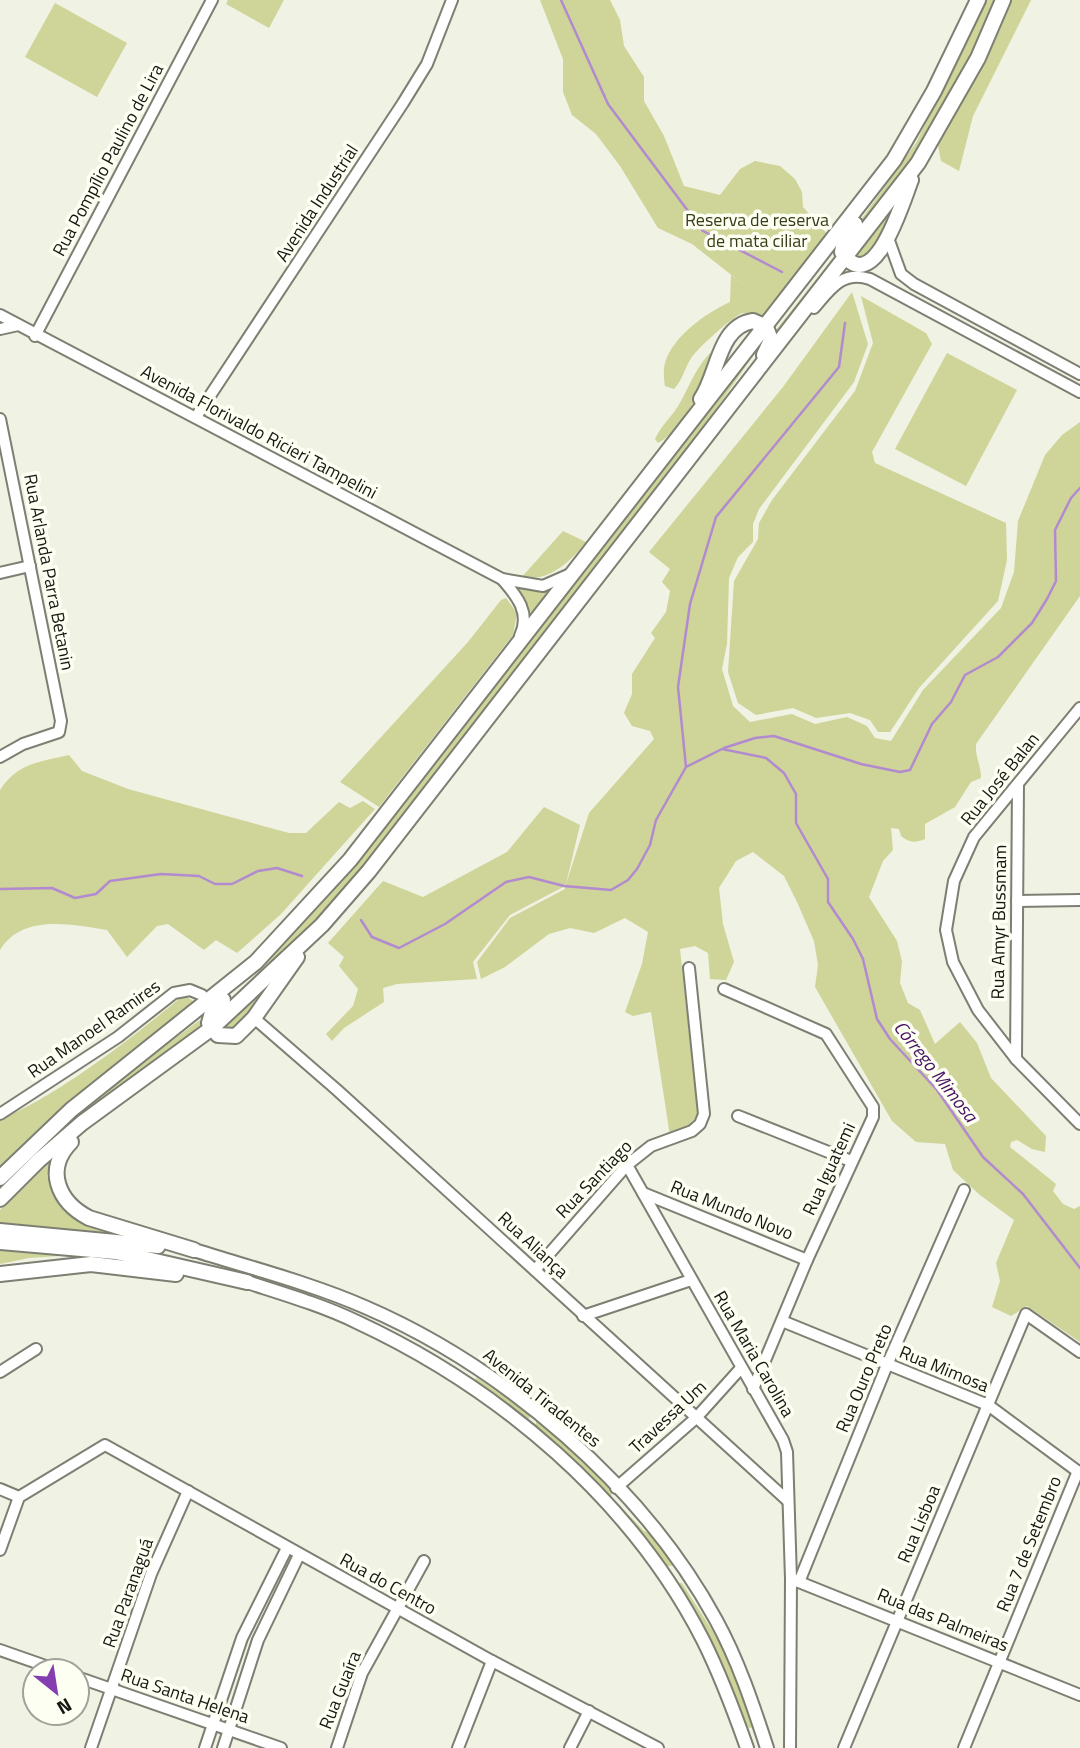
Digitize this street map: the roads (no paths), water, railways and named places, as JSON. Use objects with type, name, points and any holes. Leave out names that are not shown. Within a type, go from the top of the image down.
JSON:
[{"type":"highway","points":[[918,163],[883,249],[868,263],[857,265],[846,258],[842,253],[844,242],[934,91],[978,0]]},
{"type":"highway","points":[[210,1016],[228,1038],[236,1036],[254,1018],[322,925],[369,871],[918,163],[978,58],[1003,0]]},
{"type":"highway","points":[[0,1178],[71,1110],[210,1016],[350,860],[894,160]]},
{"type":"highway","points":[[677,441],[678,432],[707,391],[731,332],[743,323],[753,321],[766,327],[771,333],[770,345],[754,375]]},
{"type":"highway","points":[[194,1250],[89,1218],[74,1210],[58,1187],[55,1171],[61,1152],[210,1016],[322,925]]},
{"type":"highway","points":[[0,1199],[38,1161],[121,1095]]},
{"type":"highway","points":[[0,1231],[65,1235],[194,1250]]},
{"type":"highway","points":[[0,1242],[116,1252],[247,1282]]},
{"type":"highway","points":[[0,1274],[91,1264],[247,1282]]},
{"type":"main road","name":"Avenida Tiradentes","points":[[194,1250],[327,1292],[388,1317],[454,1351],[583,1451],[685,1569],[726,1640],[767,1748]]},
{"type":"main road","name":"Avenida Tiradentes","points":[[247,1282],[322,1307],[427,1358],[525,1428],[578,1471],[667,1581],[702,1639],[747,1748]]},
{"type":"main road","points":[[322,1307],[327,1292]]},
{"type":"main road","points":[[525,1428],[537,1413]]},
{"type":"main road","points":[[611,1510],[621,1493]]},
{"type":"main road","points":[[667,1581],[685,1569]]},
{"type":"street","name":"Rua Pompílio Paulino de Lira","points":[[35,336],[212,0]]},
{"type":"street","name":"Avenida Industrial","points":[[196,417],[404,103],[427,64],[452,0]]},
{"type":"street","points":[[888,239],[901,274],[914,284],[1080,374]]},
{"type":"street","points":[[795,324],[802,321],[835,283],[850,275],[860,275],[935,312],[1080,392]]},
{"type":"street","name":"Avenida Florivaldo Ricieri Tampelini","points":[[0,315],[35,336],[196,417],[502,579],[543,586],[556,583],[576,570]]},
{"type":"street","points":[[0,329],[18,325]]},
{"type":"street","name":"Rua Arlanda Parra Betanin","points":[[0,419],[61,721],[59,732],[23,744],[0,757]]},
{"type":"street","points":[[0,573],[30,566]]},
{"type":"street","name":"Avenida Florivaldo Ricieri Tampelini","points":[[502,579],[516,595],[525,616],[522,632],[513,651]]},
{"type":"street","name":"Rua José Balan","points":[[1080,708],[974,837],[954,881],[946,930],[953,962],[978,1010],[1016,1059],[1080,1124]]},
{"type":"street","name":"Rua Amyr Bussmam","points":[[1016,1059],[1018,784]]},
{"type":"street","points":[[1017,901],[1080,900]]},
{"type":"street","name":"Rua Santiago","points":[[535,1270],[627,1165],[651,1146],[692,1131],[700,1124],[704,1114],[689,968]]},
{"type":"street","name":"Rua Iguatemi","points":[[724,989],[816,1029],[832,1042],[873,1107],[873,1117],[807,1260],[753,1390]]},
{"type":"street","name":"Rua Manoel Ramires","points":[[0,1114],[118,1037],[174,993],[190,990],[202,995],[210,1016]]},
{"type":"street","name":"Rua Aliança","points":[[254,1018],[787,1500]]},
{"type":"street","points":[[738,1116],[852,1160]]},
{"type":"street","name":"Rua Maria Carolina","points":[[627,1165],[783,1440],[787,1452],[787,1500],[795,1580],[790,1748]]},
{"type":"street","name":"Rua Ouro Preto","points":[[795,1580],[964,1190]]},
{"type":"street","name":"Rua Mundo Novo","points":[[643,1193],[807,1260]]},
{"type":"street","points":[[583,1316],[691,1280]]},
{"type":"street","name":"Rua Lisboa","points":[[844,1748],[1026,1314],[1080,1352]]},
{"type":"street","name":"Rua Mimosa","points":[[782,1321],[988,1405],[1079,1472]]},
{"type":"street","points":[[0,1372],[36,1349]]},
{"type":"street","name":"Travessa Um","points":[[621,1493],[696,1418],[741,1368]]},
{"type":"street","name":"Rua do Centro","points":[[19,1497],[105,1445],[492,1661],[658,1748]]},
{"type":"street","name":"Rua 7 de Setembro","points":[[964,1748],[1079,1472]]},
{"type":"street","points":[[0,1489],[19,1497],[0,1550]]},
{"type":"street","name":"Rua Paranaguá","points":[[91,1748],[150,1573],[188,1491]]},
{"type":"street","points":[[205,1748],[242,1638],[287,1548]]},
{"type":"street","points":[[223,1748],[258,1640],[299,1555]]},
{"type":"street","name":"Rua Guaíra","points":[[337,1748],[362,1673],[424,1561]]},
{"type":"street","name":"Rua das Palmeiras","points":[[795,1580],[1080,1695]]},
{"type":"street","points":[[0,1650],[21,1657]]},
{"type":"street","points":[[458,1748],[492,1661]]},
{"type":"street","name":"Rua Santa Helena","points":[[91,1682],[281,1748]]},
{"type":"street","points":[[570,1748],[589,1711]]},
{"type":"waterway","points":[[561,0],[608,104],[703,231],[782,272]]},
{"type":"waterway","points":[[686,767],[678,687],[690,604],[716,517],[839,367],[845,323]]},
{"type":"waterway","points":[[724,748],[755,738],[774,736],[861,764],[900,772],[910,770],[932,724],[951,702],[965,675],[998,657],[1032,623],[1047,599],[1056,581],[1055,530],[1071,498],[1080,488]]},
{"type":"waterway","name":"Córrego Mimosa","points":[[361,920],[372,937],[399,948],[445,924],[506,882],[529,877],[564,886],[611,890],[628,880],[637,869],[650,845],[656,820],[686,767],[722,749],[766,758],[784,773],[796,794],[796,823],[828,879],[828,902],[863,959],[877,1019],[890,1039],[937,1090],[983,1157],[1023,1194],[1080,1268]]},
{"type":"waterway","points":[[0,889],[52,888],[75,898],[96,894],[110,881],[161,874],[199,876],[215,884],[232,884],[258,871],[277,868],[302,876]]},
{"type":"park label","name":"Reserva de reserva de mata ciliar","points":[[757,230]]}]
